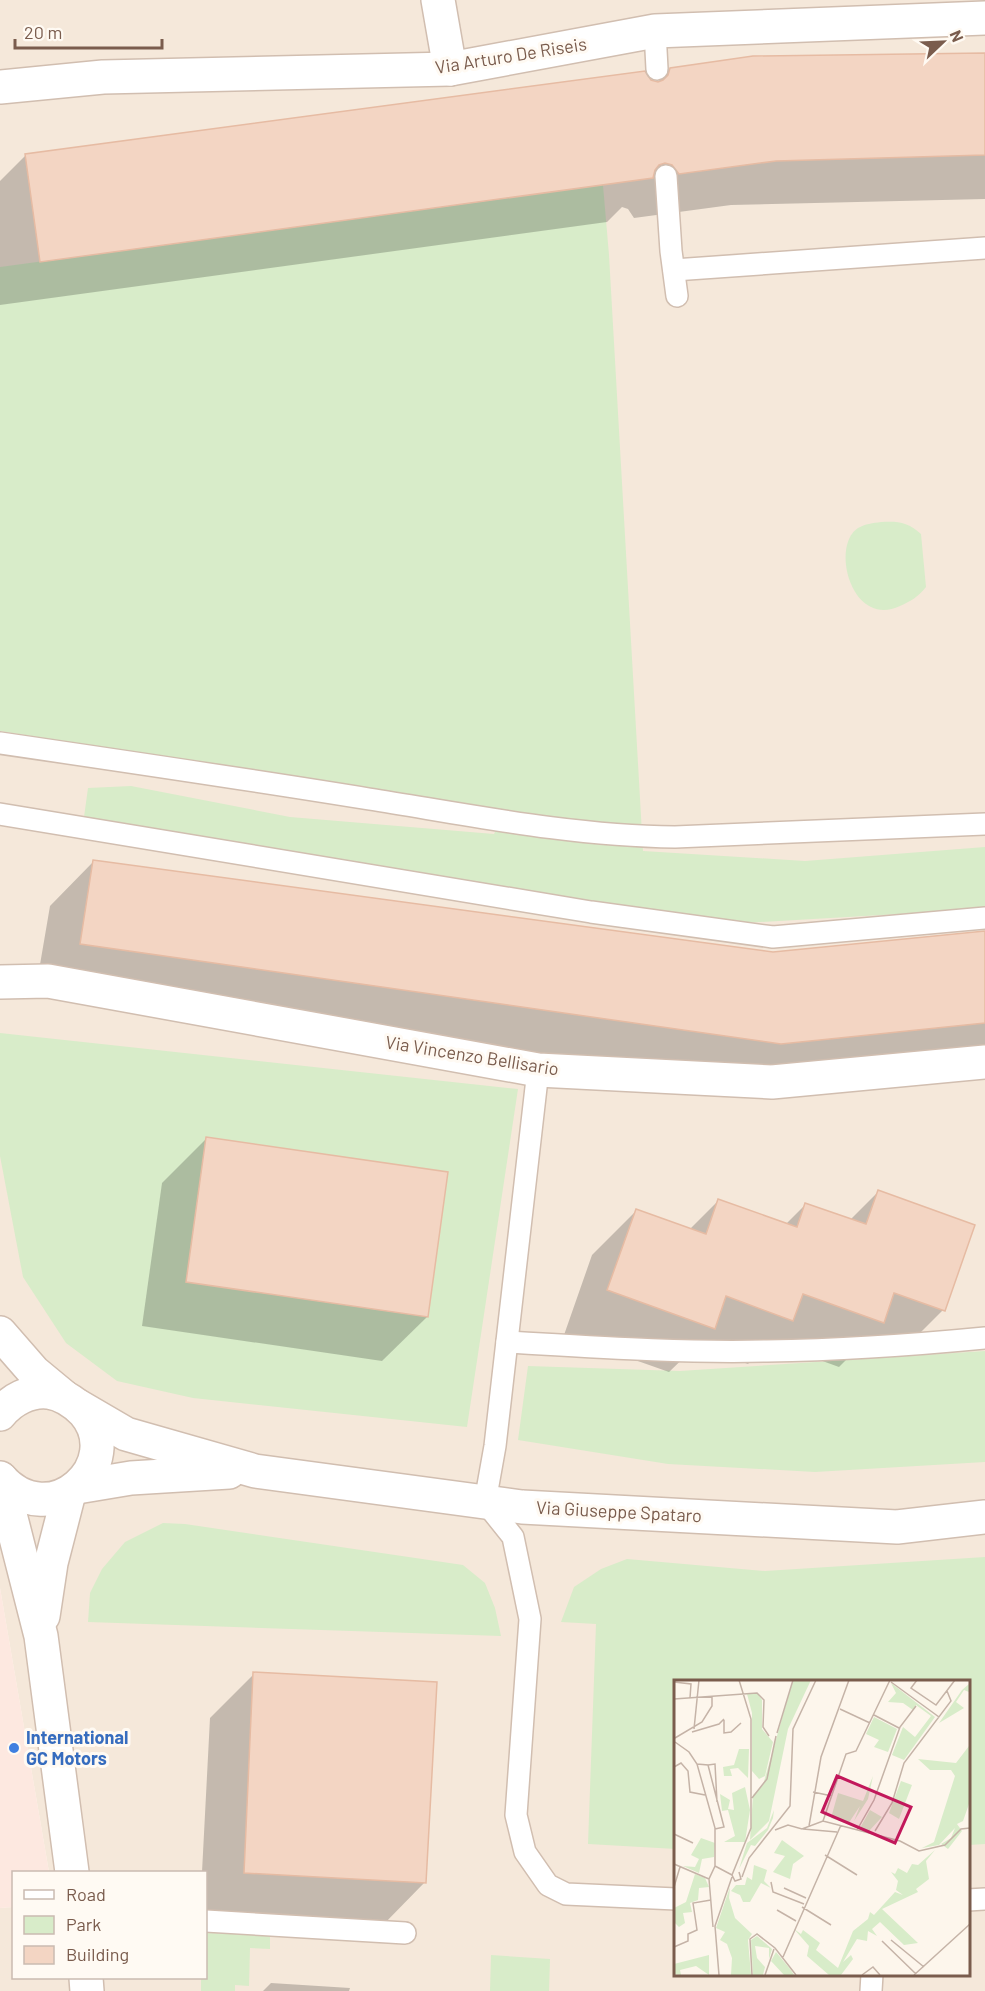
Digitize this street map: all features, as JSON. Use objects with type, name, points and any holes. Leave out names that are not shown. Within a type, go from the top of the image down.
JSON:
[{"type":"street","points":[[438,0],[450,69]]},
{"type":"street","name":"Via Arturo De Riseis","points":[[0,87],[104,77],[450,69],[655,31],[985,18]]},
{"type":"street","name":"Via Vincenzo Bellisario","points":[[0,982],[48,981],[538,1070],[772,1082],[985,1062]]},
{"type":"street","points":[[0,1333],[34,1372],[71,1401],[88,1418],[94,1432],[96,1447],[94,1462],[87,1476],[73,1490],[51,1563],[41,1636]]},
{"type":"street","points":[[0,1414],[17,1398],[32,1394],[47,1392],[71,1401]]},
{"type":"street","name":"Via Giuseppe Spataro","points":[[71,1401],[126,1434],[255,1471],[522,1507],[897,1527],[985,1517]]},
{"type":"street","name":"Via Giuseppe Spataro","points":[[0,1478],[11,1490],[25,1497],[40,1500],[56,1498],[73,1490],[131,1478],[255,1471]]},
{"type":"street","points":[[0,1478],[41,1636],[72,1871]]},
{"type":"lane","points":[[655,31],[657,69]]},
{"type":"lane","points":[[666,176],[676,296]]},
{"type":"lane","points":[[674,270],[985,248]]},
{"type":"lane","points":[[0,743],[560,829],[641,837],[985,824]]},
{"type":"lane","points":[[0,814],[591,912],[773,937],[985,918]]},
{"type":"lane","points":[[538,1070],[495,1446],[485,1502],[513,1537],[530,1619],[516,1815],[525,1852],[548,1885],[566,1894],[674,1899]]},
{"type":"lane","points":[[507,1342],[657,1351],[766,1352],[921,1344],[985,1338]]},
{"type":"lane","points":[[970,1900],[985,1899]]},
{"type":"lane","points":[[207,1921],[405,1933]]},
{"type":"lane","points":[[871,1991],[872,1976]]},
{"type":"shaded area","points":[[0,0],[985,0],[985,1991],[0,1991],[0,1908],[12,1907],[12,1979],[207,1979],[207,1871],[49,1871],[0,1588]]},
{"type":"shaded area","name":"International GC Motors","points":[[0,1588],[49,1871],[12,1871],[12,1907],[0,1908]]},
{"type":"green space","points":[[603,185],[643,851],[805,861],[985,847],[985,909],[744,923],[255,858],[84,817],[88,788],[131,786],[290,817],[494,834],[505,811],[0,731],[0,267]]},
{"type":"green space","points":[[881,522],[903,523],[921,534],[926,587],[908,602],[883,610],[869,606],[858,596],[850,582],[846,567],[846,551],[850,537],[858,528]]},
{"type":"green space","points":[[0,1033],[518,1089],[467,1427],[193,1398],[117,1381],[66,1343],[23,1277],[0,1156]]},
{"type":"green space","points":[[985,1351],[985,1462],[815,1472],[668,1464],[518,1440],[528,1366],[680,1371]]},
{"type":"green space","points":[[163,1523],[185,1524],[463,1565],[485,1583],[495,1608],[501,1636],[88,1622],[90,1593],[102,1569],[125,1542]]},
{"type":"green space","points":[[985,1557],[985,1844],[970,1845],[970,1680],[674,1680],[674,1849],[588,1844],[596,1624],[561,1622],[574,1587],[601,1569],[627,1559],[765,1571]]},
{"type":"green space","points":[[207,1933],[270,1935],[270,1949],[250,1948],[249,1986],[235,1985],[235,1991],[201,1991],[201,1979],[207,1979]]},
{"type":"green space","points":[[491,1955],[550,1959],[549,1991],[490,1991]]},
{"type":"building","points":[[985,53],[985,155],[776,161],[679,174],[672,165],[665,163],[659,165],[655,170],[653,178],[40,262],[25,154],[645,71],[651,80],[658,82],[668,75],[670,68],[753,56]]},
{"type":"building","points":[[93,860],[773,952],[985,931],[985,1023],[781,1044],[80,944]]},
{"type":"building","points":[[206,1137],[448,1172],[428,1317],[186,1282]]},
{"type":"building","points":[[878,1190],[975,1225],[945,1311],[894,1293],[884,1323],[803,1294],[793,1321],[726,1296],[715,1329],[607,1290],[636,1209],[706,1234],[718,1199],[797,1227],[805,1203],[866,1224]]},
{"type":"building","points":[[253,1672],[437,1682],[426,1883],[244,1873]]},
{"type":"place","name":"International GC Motors","points":[[14,1748]]}]
